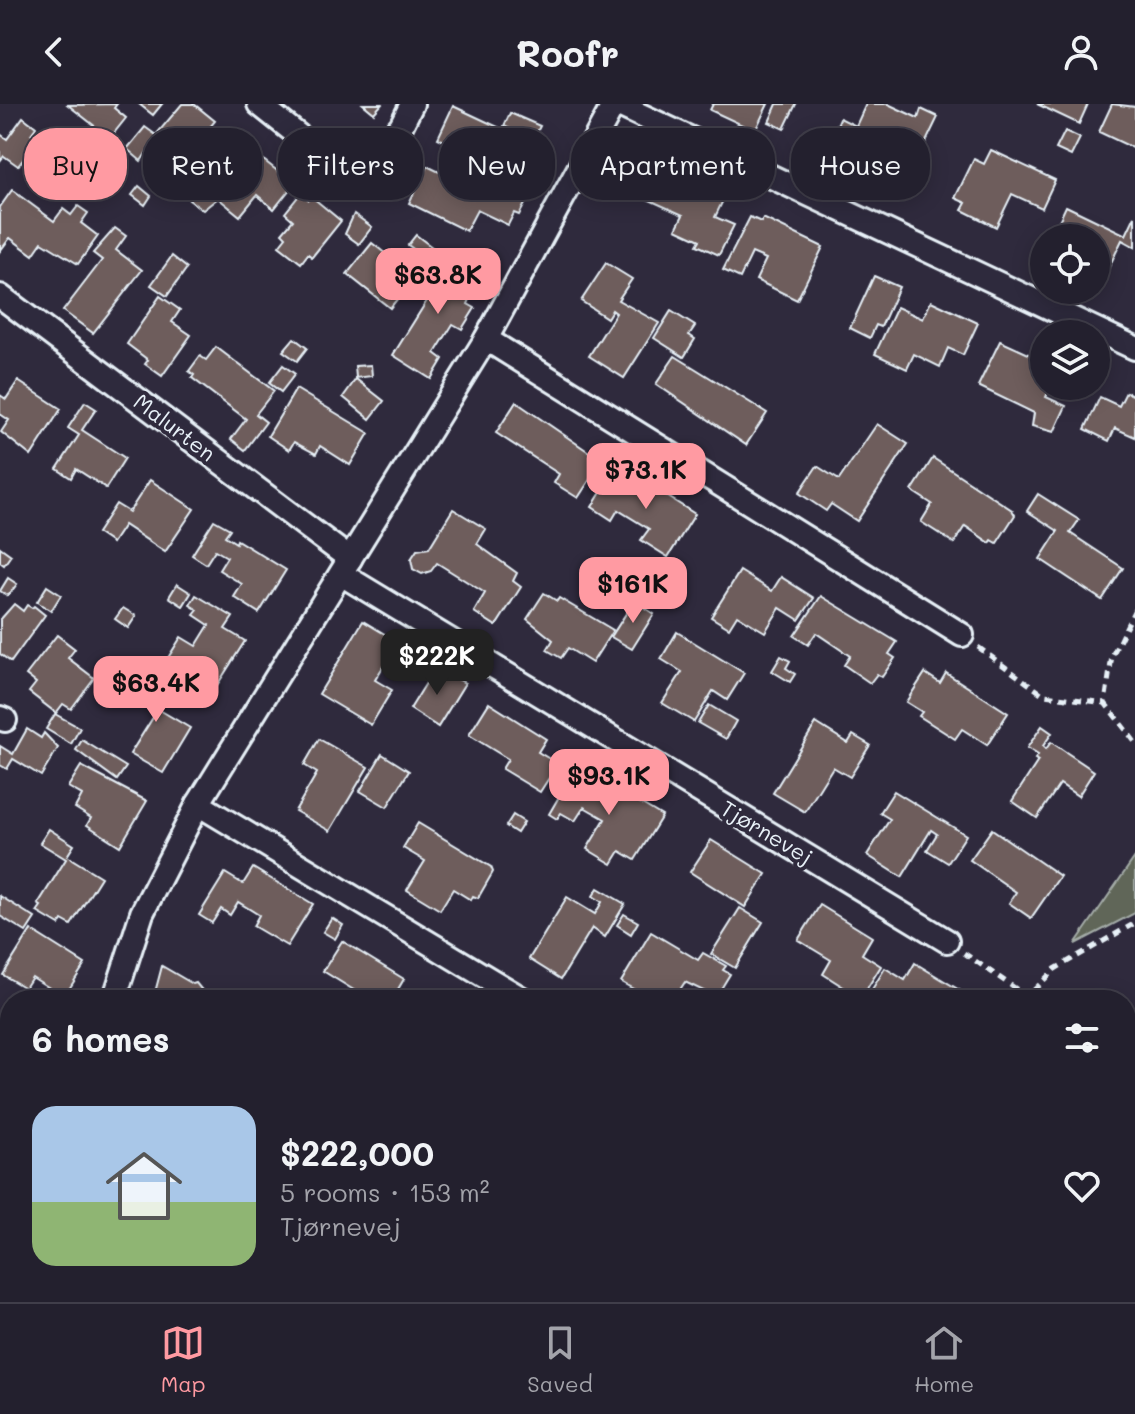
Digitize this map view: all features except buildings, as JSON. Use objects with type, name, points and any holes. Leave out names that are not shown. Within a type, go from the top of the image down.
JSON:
[{"type":"street","points":[[259,104],[353,179],[401,126],[412,104]]},
{"type":"street","points":[[117,990],[142,913],[198,804],[486,339],[616,104],[1135,348]]},
{"type":"street","name":"Malurten","points":[[0,296],[346,566]]},
{"type":"street","points":[[486,339],[962,635]]},
{"type":"street","name":"Tjørnevej","points":[[346,566],[947,941]]},
{"type":"street","points":[[198,804],[507,990]]},
{"type":"path","points":[[1105,703],[1112,656],[1135,609]]},
{"type":"path","points":[[962,635],[1044,695],[1105,703],[1135,742]]},
{"type":"path","points":[[1036,990],[1055,969],[1135,923]]},
{"type":"path","points":[[947,941],[1015,990]]},
{"type":"green space","points":[[1135,857],[1135,913],[1075,944]]}]
